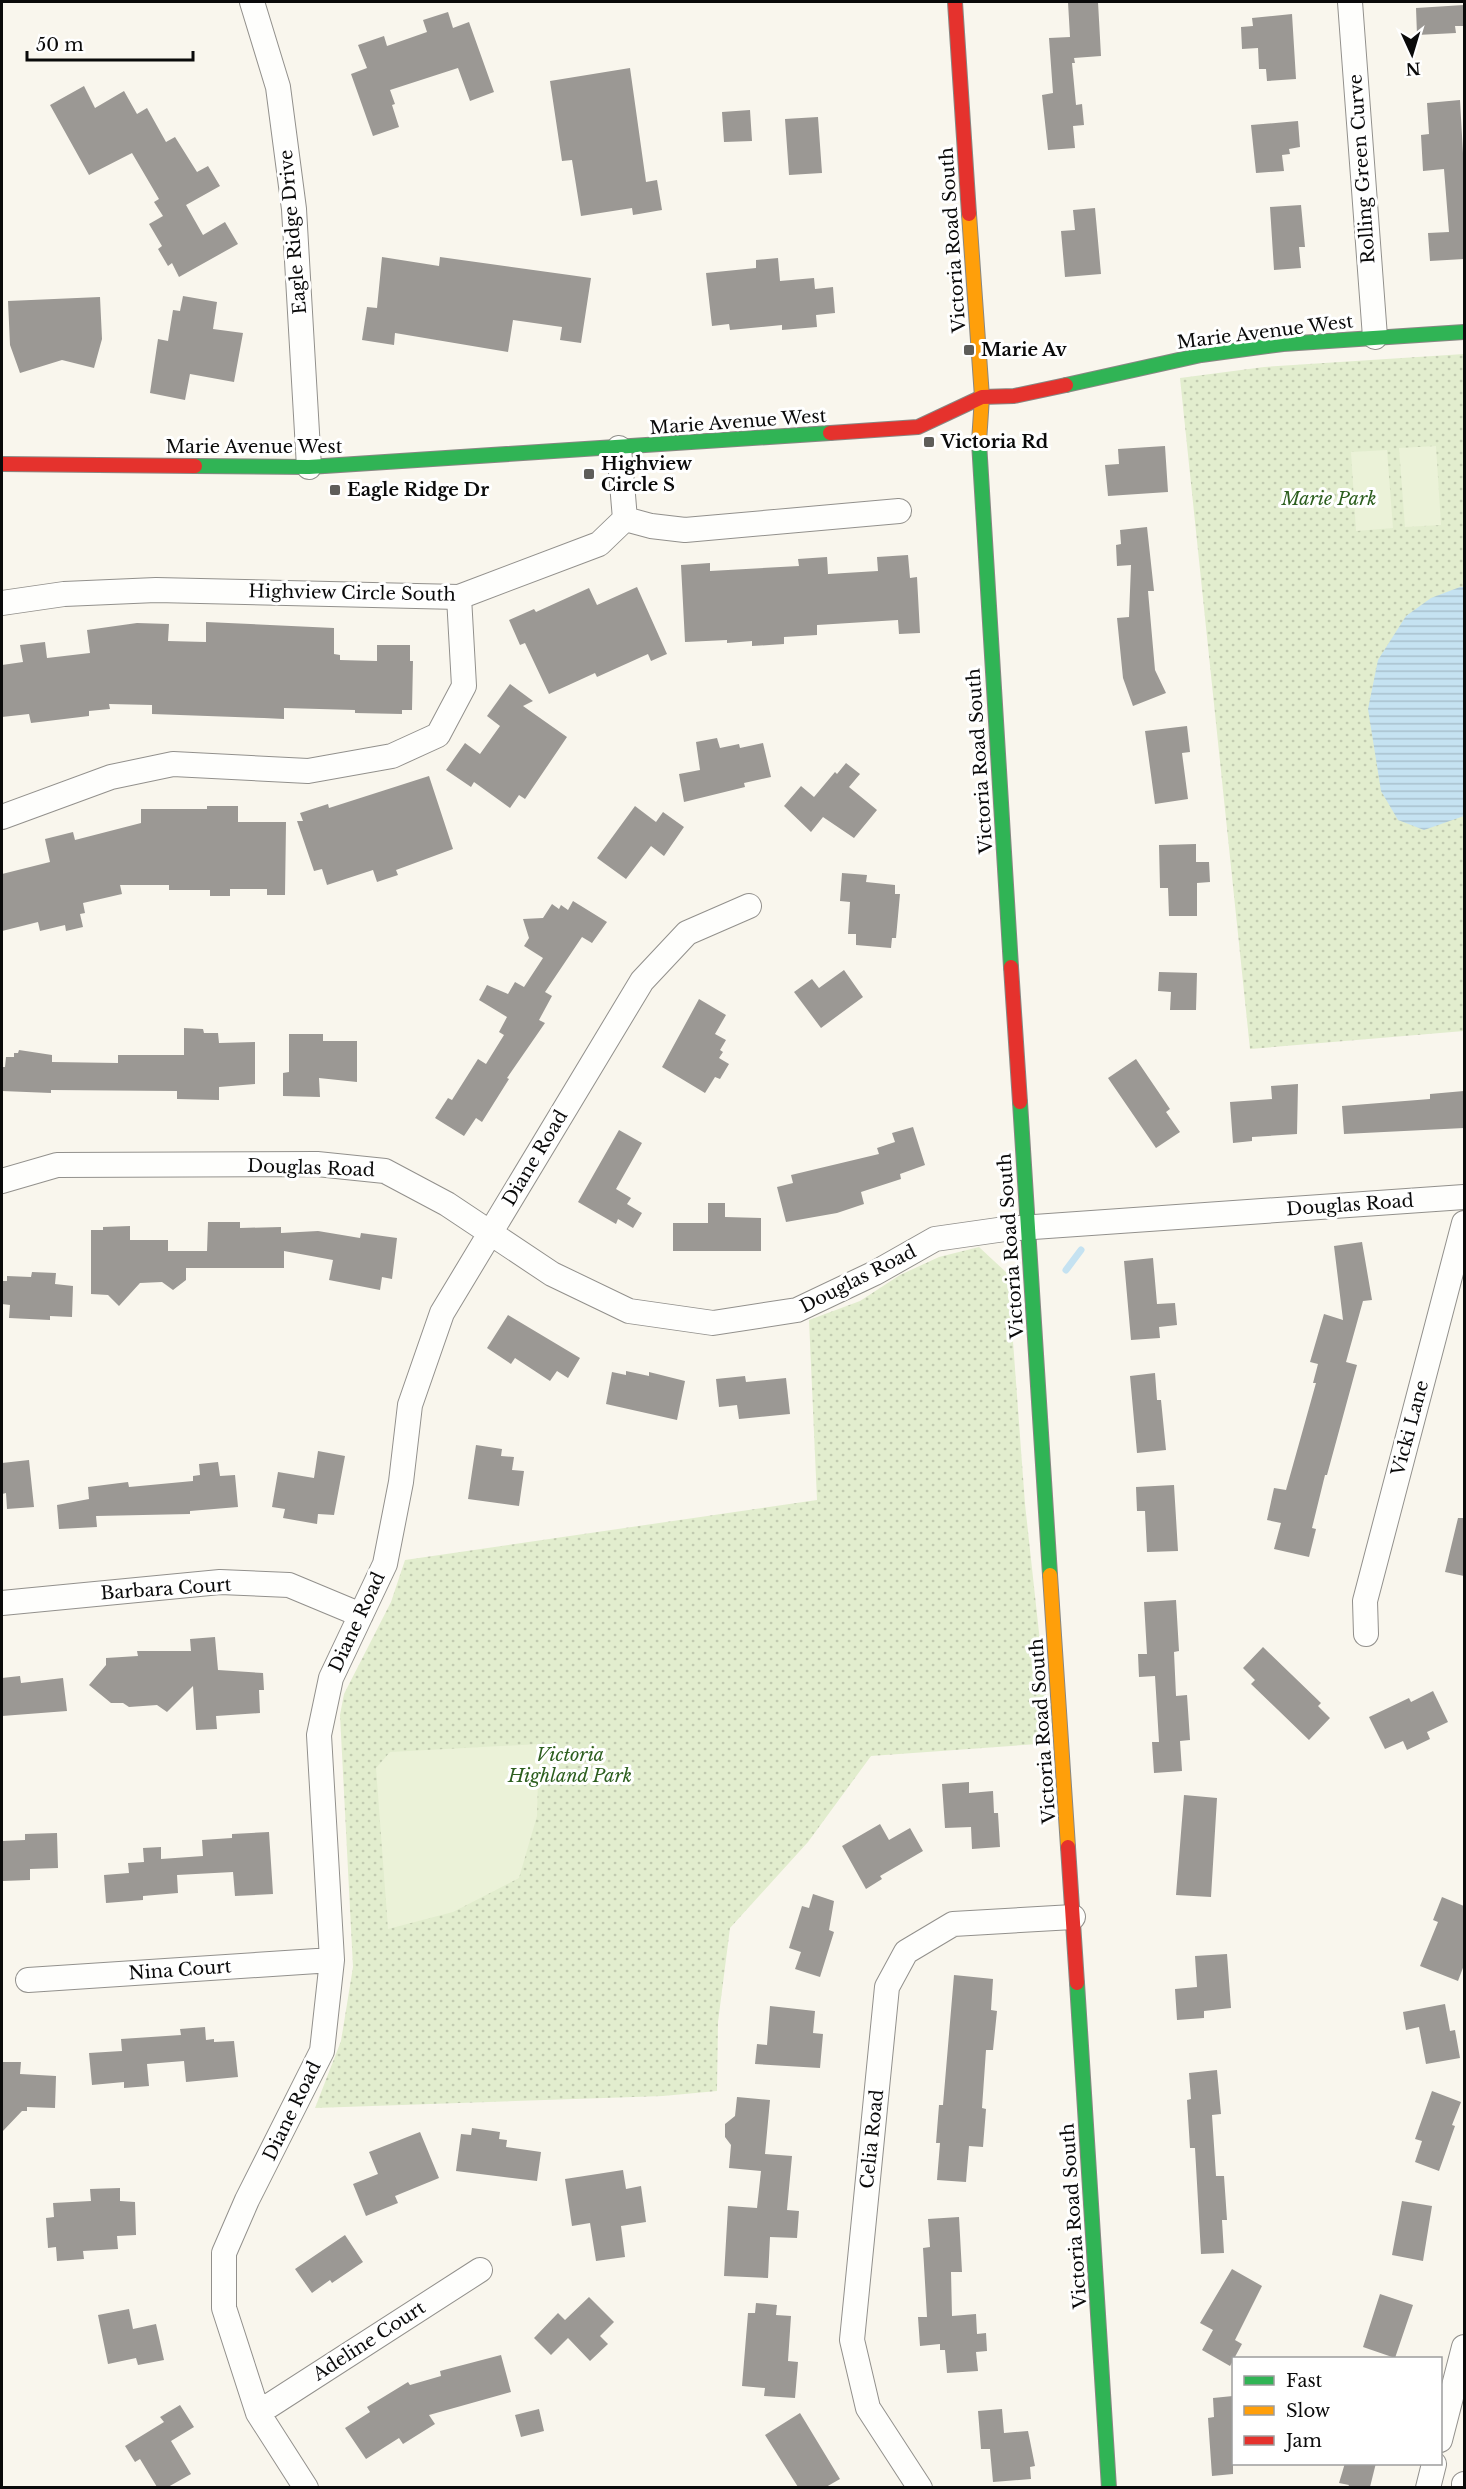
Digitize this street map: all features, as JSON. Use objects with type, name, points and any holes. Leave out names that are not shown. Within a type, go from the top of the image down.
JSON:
[{"type":"street","name":"Eagle Ridge Drive","points":[[252,2],[278,87],[294,209],[309,467]]},
{"type":"street","name":"Victoria Road South","points":[[955,2],[982,397],[978,451],[1109,2487]]},
{"type":"street","name":"Rolling Green Curve","points":[[1350,2],[1375,337]]},
{"type":"street","name":"Marie Avenue West","points":[[2,464],[309,467],[918,427],[982,397],[1014,396],[1201,355],[1375,337],[1464,332]]},
{"type":"street","points":[[619,448],[625,519],[685,530],[899,510]]},
{"type":"street","name":"Highview Circle South","points":[[2,603],[64,594],[156,590],[459,597],[599,544],[625,519]]},
{"type":"street","points":[[2,817],[111,777],[173,764],[308,771],[392,756],[438,735],[464,686],[459,597]]},
{"type":"street","name":"Diane Road","points":[[306,2487],[258,2413],[224,2308],[224,2253],[322,2051],[332,1960],[319,1735],[331,1678],[385,1564],[401,1482],[413,1395],[442,1313],[642,981],[687,933],[749,906]]},
{"type":"street","name":"Douglas Road","points":[[2,1181],[57,1165],[317,1164],[386,1171],[447,1204],[552,1275],[629,1311],[713,1323],[797,1310],[875,1273],[935,1239],[1028,1227],[1464,1197]]},
{"type":"street","name":"Vicki Lane","points":[[1366,1634],[1365,1600],[1464,1223]]},
{"type":"street","name":"Barbara Court","points":[[2,1603],[220,1582],[289,1585],[361,1615]]},
{"type":"street","name":"Celia Road","points":[[920,2487],[868,2408],[852,2340],[887,1987],[906,1952],[953,1924],[1073,1917]]},
{"type":"street","name":"Nina Court","points":[[28,1980],[332,1960]]},
{"type":"street","name":"Adeline Court","points":[[258,2413],[480,2270]]},
{"type":"street","points":[[1442,2432],[1464,2347]]},
{"type":"street","points":[[1428,2487],[1434,2465]]},
{"type":"green space","name":"Marie Park","points":[[1464,354],[1464,1031],[1250,1049],[1180,378],[1264,367]]},
{"type":"green space","points":[[1436,446],[1441,525],[1405,527],[1399,448]]},
{"type":"green space","points":[[1387,450],[1393,528],[1356,531],[1351,452]]},
{"type":"green space","name":"Victoria Highland Park","points":[[979,1247],[1008,1274],[1025,1504],[1051,1743],[871,1756],[808,1842],[730,1928],[718,2022],[717,2091],[663,2096],[315,2108],[341,2041],[353,1967],[340,1715],[344,1694],[391,1602],[405,1560],[817,1500],[809,1320],[860,1301],[900,1275],[939,1257]]},
{"type":"green space","points":[[539,1744],[537,1816],[519,1878],[453,1912],[388,1929],[376,1768],[390,1752]]},
{"type":"water","points":[[1464,587],[1464,816],[1424,830],[1398,820],[1381,791],[1368,709],[1378,660],[1406,616],[1431,598]]},
{"type":"building","points":[[1068,2],[1098,2],[1101,56],[1074,58],[1075,63],[1072,63],[1076,105],[1082,104],[1084,125],[1073,126],[1075,148],[1048,150],[1042,95],[1053,93],[1049,38],[1070,37]]},
{"type":"building","points":[[1464,5],[1464,26],[1455,26],[1456,33],[1417,35],[1416,8]]},
{"type":"building","points":[[448,12],[453,28],[469,22],[494,92],[470,101],[458,68],[390,90],[399,127],[373,136],[351,74],[367,68],[358,45],[384,36],[387,46],[427,32],[423,20]]},
{"type":"building","points":[[1292,14],[1296,79],[1267,81],[1266,69],[1259,69],[1258,48],[1242,49],[1241,27],[1253,26],[1252,18]]},
{"type":"building","points":[[630,68],[646,182],[657,180],[662,210],[633,215],[632,208],[581,216],[572,160],[562,161],[550,81]]},
{"type":"building","points":[[84,86],[95,108],[124,91],[137,114],[147,108],[166,142],[175,137],[197,172],[208,166],[220,186],[186,205],[203,235],[225,222],[238,244],[179,277],[172,263],[168,266],[158,249],[162,246],[149,224],[163,216],[154,202],[159,199],[132,153],[89,175],[50,105]]},
{"type":"building","points":[[1460,100],[1464,171],[1464,259],[1430,261],[1428,233],[1449,232],[1444,169],[1423,171],[1421,135],[1429,134],[1427,103]]},
{"type":"building","points":[[750,110],[752,141],[724,142],[722,112]]},
{"type":"building","points":[[818,117],[822,173],[789,175],[785,119]]},
{"type":"building","points":[[1298,121],[1300,147],[1289,149],[1290,154],[1282,155],[1284,171],[1256,173],[1251,125]]},
{"type":"building","points":[[1301,205],[1305,247],[1299,247],[1301,268],[1274,270],[1270,207]]},
{"type":"building","points":[[1095,208],[1101,274],[1065,277],[1061,231],[1075,230],[1073,210]]},
{"type":"building","points":[[382,257],[439,266],[440,257],[591,278],[581,343],[560,340],[562,327],[513,320],[508,352],[395,333],[394,345],[362,340],[367,307],[377,308]]},
{"type":"building","points":[[778,258],[780,281],[814,278],[815,289],[833,287],[835,313],[816,315],[817,327],[782,330],[782,325],[730,330],[729,324],[712,326],[706,273],[756,268],[756,260]]},
{"type":"building","points":[[183,296],[217,302],[213,329],[243,333],[234,382],[190,374],[185,400],[150,393],[158,339],[168,341],[173,310],[180,311]]},
{"type":"building","points":[[100,297],[102,339],[94,368],[62,360],[20,373],[10,345],[8,301]]},
{"type":"building","points":[[1165,446],[1168,492],[1108,496],[1105,465],[1119,464],[1118,449]]},
{"type":"building","points":[[1147,527],[1154,591],[1148,591],[1155,670],[1166,693],[1133,706],[1123,678],[1117,618],[1129,617],[1131,565],[1117,566],[1116,545],[1121,544],[1120,530]]},
{"type":"building","points":[[908,555],[910,578],[917,577],[920,633],[899,634],[898,620],[817,625],[817,635],[784,637],[784,644],[752,646],[752,641],[727,643],[727,640],[685,642],[681,565],[710,563],[710,571],[799,566],[798,559],[827,557],[828,574],[878,571],[877,557]]},
{"type":"building","points":[[637,587],[667,654],[651,661],[648,654],[597,677],[595,673],[549,694],[525,643],[520,645],[509,620],[534,609],[536,612],[589,588],[597,605]]},
{"type":"building","points":[[206,622],[334,628],[334,654],[340,655],[340,660],[377,661],[377,645],[410,645],[410,661],[413,661],[412,710],[402,710],[402,714],[284,708],[284,719],[152,714],[152,705],[109,704],[110,709],[89,711],[89,716],[31,723],[29,714],[2,717],[2,665],[23,662],[20,645],[45,642],[47,658],[90,653],[87,630],[137,623],[169,624],[168,641],[206,642]]},
{"type":"building","points":[[510,684],[533,701],[523,706],[567,737],[525,799],[519,795],[510,808],[474,782],[471,787],[446,770],[465,743],[480,754],[500,726],[487,716]]},
{"type":"building","points":[[1187,726],[1190,752],[1182,753],[1188,799],[1155,804],[1145,731]]},
{"type":"building","points":[[717,738],[720,748],[739,744],[740,748],[763,743],[771,777],[744,783],[745,787],[684,802],[679,774],[700,770],[696,742]]},
{"type":"building","points":[[846,763],[860,774],[849,787],[877,810],[854,838],[823,817],[811,832],[784,806],[801,786],[814,797],[835,772],[837,774]]},
{"type":"building","points":[[429,776],[453,849],[396,870],[398,875],[377,882],[373,870],[327,885],[322,869],[314,871],[297,821],[303,821],[300,813],[328,804],[329,808]]},
{"type":"building","points":[[207,806],[238,806],[238,822],[286,822],[285,895],[267,895],[267,889],[230,889],[230,896],[210,896],[210,890],[169,890],[169,885],[120,885],[122,894],[83,903],[85,913],[80,914],[83,927],[66,931],[65,925],[40,931],[38,922],[2,931],[2,874],[50,862],[45,839],[73,832],[75,840],[141,823],[141,809],[207,809]]},
{"type":"building","points":[[635,806],[656,822],[663,812],[684,827],[664,856],[651,846],[626,879],[597,858]]},
{"type":"building","points":[[1196,844],[1196,862],[1209,862],[1210,882],[1197,883],[1197,916],[1169,916],[1168,888],[1160,888],[1159,845]]},
{"type":"building","points":[[842,873],[867,875],[866,882],[895,885],[895,894],[900,894],[896,938],[892,938],[891,948],[856,945],[856,934],[848,934],[850,902],[840,901]]},
{"type":"building","points":[[573,901],[607,922],[592,943],[582,937],[545,992],[552,996],[539,1020],[545,1023],[507,1078],[509,1079],[482,1122],[476,1118],[464,1136],[435,1118],[448,1098],[452,1100],[478,1059],[486,1064],[504,1035],[499,1032],[507,1017],[479,1000],[487,985],[508,994],[515,982],[524,987],[543,958],[524,946],[529,938],[523,919],[543,918],[552,904],[559,909],[561,905],[568,910]]},
{"type":"building","points":[[844,970],[863,997],[821,1028],[794,992],[812,979],[819,988]]},
{"type":"building","points":[[1159,972],[1197,973],[1196,1010],[1170,1010],[1171,992],[1158,991]]},
{"type":"building","points":[[699,999],[726,1015],[715,1034],[726,1040],[720,1050],[723,1052],[719,1058],[729,1064],[720,1079],[715,1077],[705,1093],[662,1067]]},
{"type":"building","points":[[184,1028],[203,1029],[204,1033],[218,1033],[219,1043],[255,1042],[255,1084],[219,1087],[219,1100],[177,1099],[177,1091],[51,1090],[51,1093],[2,1091],[2,1067],[5,1067],[6,1057],[14,1057],[14,1053],[18,1053],[19,1050],[52,1055],[52,1062],[118,1063],[118,1055],[184,1055]]},
{"type":"building","points":[[289,1034],[323,1034],[323,1041],[357,1041],[357,1082],[319,1078],[320,1097],[283,1096],[283,1073],[289,1072]]},
{"type":"building","points":[[1136,1059],[1170,1109],[1166,1112],[1180,1132],[1156,1148],[1108,1078]]},
{"type":"building","points":[[1298,1084],[1297,1134],[1252,1137],[1252,1141],[1233,1143],[1230,1102],[1272,1099],[1271,1086]]},
{"type":"building","points":[[1464,1091],[1464,1128],[1344,1134],[1342,1106],[1430,1099],[1430,1094]]},
{"type":"building","points":[[913,1127],[925,1165],[900,1174],[901,1179],[861,1192],[864,1204],[837,1213],[786,1222],[777,1187],[793,1183],[791,1175],[879,1154],[877,1148],[895,1142],[892,1133]]},
{"type":"building","points":[[619,1130],[642,1143],[616,1189],[631,1198],[627,1204],[642,1213],[633,1228],[618,1219],[616,1224],[578,1202]]},
{"type":"building","points":[[708,1203],[725,1203],[725,1217],[761,1218],[761,1251],[673,1251],[673,1223],[708,1223]]},
{"type":"building","points":[[208,1222],[240,1222],[240,1228],[281,1227],[281,1233],[318,1231],[360,1238],[361,1233],[397,1238],[392,1279],[382,1277],[380,1290],[329,1280],[333,1260],[284,1251],[284,1268],[186,1268],[186,1280],[173,1290],[162,1282],[140,1283],[119,1306],[108,1295],[91,1294],[91,1230],[130,1226],[130,1240],[168,1240],[168,1251],[207,1251]]},
{"type":"building","points":[[1362,1242],[1372,1300],[1363,1301],[1346,1362],[1357,1365],[1327,1475],[1325,1475],[1312,1528],[1316,1529],[1309,1557],[1274,1549],[1281,1523],[1267,1520],[1274,1488],[1286,1490],[1316,1383],[1313,1383],[1318,1364],[1310,1362],[1324,1314],[1343,1320],[1334,1246]]},
{"type":"building","points":[[1153,1258],[1157,1304],[1175,1303],[1177,1325],[1159,1327],[1160,1338],[1131,1340],[1124,1261]]},
{"type":"building","points":[[32,1272],[56,1273],[55,1284],[73,1286],[72,1317],[50,1316],[50,1320],[9,1318],[10,1305],[2,1304],[2,1281],[7,1281],[7,1276],[31,1277]]},
{"type":"building","points":[[508,1315],[580,1358],[568,1378],[557,1371],[550,1381],[515,1358],[511,1364],[487,1348]]},
{"type":"building","points":[[626,1371],[649,1376],[649,1372],[685,1381],[677,1420],[606,1404],[612,1372],[626,1375]]},
{"type":"building","points":[[1155,1373],[1157,1400],[1161,1400],[1166,1450],[1137,1453],[1130,1376]]},
{"type":"building","points":[[745,1376],[746,1382],[786,1378],[790,1414],[739,1419],[737,1405],[719,1407],[716,1379]]},
{"type":"building","points":[[476,1445],[502,1449],[501,1456],[514,1457],[512,1470],[524,1471],[519,1506],[468,1499]]},
{"type":"building","points":[[318,1451],[345,1456],[334,1515],[318,1514],[317,1524],[283,1518],[285,1509],[272,1507],[278,1472],[314,1478]]},
{"type":"building","points":[[29,1460],[34,1507],[7,1509],[6,1493],[2,1494],[2,1463]]},
{"type":"building","points":[[218,1462],[220,1476],[235,1475],[238,1507],[190,1511],[190,1514],[96,1516],[97,1527],[59,1529],[57,1505],[89,1499],[88,1487],[128,1482],[129,1487],[193,1481],[193,1476],[200,1475],[199,1464]]},
{"type":"building","points":[[1174,1485],[1178,1551],[1147,1552],[1145,1511],[1137,1511],[1136,1487]]},
{"type":"building","points":[[1458,1518],[1464,1518],[1464,1576],[1445,1572]]},
{"type":"building","points":[[1176,1600],[1179,1651],[1174,1652],[1176,1696],[1187,1695],[1190,1740],[1180,1741],[1182,1771],[1154,1773],[1152,1742],[1159,1742],[1155,1676],[1139,1677],[1138,1654],[1147,1654],[1144,1602]]},
{"type":"building","points":[[215,1637],[218,1670],[263,1673],[264,1690],[259,1690],[260,1713],[216,1716],[217,1729],[196,1730],[193,1686],[167,1712],[157,1705],[129,1707],[123,1703],[111,1703],[89,1685],[106,1665],[106,1658],[138,1656],[137,1651],[191,1651],[190,1639]]},
{"type":"building","points":[[1263,1647],[1321,1703],[1318,1706],[1330,1718],[1309,1740],[1251,1684],[1255,1680],[1243,1668]]},
{"type":"building","points":[[20,1676],[21,1683],[63,1678],[67,1711],[2,1716],[2,1678]]},
{"type":"building","points":[[1433,1691],[1448,1722],[1427,1732],[1430,1739],[1407,1750],[1403,1741],[1385,1749],[1369,1717],[1409,1698],[1411,1702]]},
{"type":"building","points":[[969,1782],[969,1793],[993,1791],[994,1813],[998,1813],[1000,1847],[972,1849],[971,1827],[945,1828],[942,1784]]},
{"type":"building","points":[[1184,1795],[1217,1798],[1211,1897],[1176,1895]]},
{"type":"building","points":[[880,1824],[889,1840],[910,1828],[923,1851],[880,1876],[882,1879],[866,1889],[842,1846]]},
{"type":"building","points":[[269,1832],[273,1894],[235,1896],[233,1872],[177,1875],[178,1893],[143,1896],[143,1900],[106,1903],[104,1875],[129,1873],[128,1863],[144,1862],[143,1848],[161,1847],[161,1859],[203,1856],[202,1840],[232,1838],[232,1834]]},
{"type":"building","points":[[57,1833],[58,1868],[30,1869],[30,1880],[3,1881],[2,1841],[25,1840],[25,1834]]},
{"type":"building","points":[[813,1894],[834,1901],[829,1930],[834,1932],[820,1977],[795,1969],[801,1952],[789,1948],[802,1906],[809,1908]]},
{"type":"building","points":[[1442,1897],[1464,1906],[1464,1965],[1458,1981],[1420,1966],[1438,1922],[1433,1920]]},
{"type":"building","points":[[1227,1954],[1231,2008],[1204,2011],[1204,2018],[1177,2020],[1175,1989],[1197,1987],[1195,1956]]},
{"type":"building","points":[[954,1975],[993,1979],[991,2010],[997,2011],[993,2050],[986,2050],[982,2108],[986,2109],[983,2147],[969,2146],[966,2182],[937,2180],[940,2143],[936,2143],[939,2105],[943,2105]]},
{"type":"building","points":[[1445,2004],[1450,2031],[1455,2030],[1460,2058],[1426,2064],[1419,2027],[1406,2030],[1403,2012]]},
{"type":"building","points":[[770,2006],[815,2011],[813,2033],[823,2034],[820,2068],[755,2064],[757,2044],[767,2045]]},
{"type":"building","points":[[205,2027],[206,2040],[234,2041],[238,2077],[186,2082],[184,2061],[147,2064],[149,2086],[124,2088],[124,2082],[92,2085],[89,2053],[122,2051],[121,2039],[181,2035],[180,2029]]},
{"type":"building","points":[[2,2062],[21,2062],[20,2074],[56,2076],[55,2108],[27,2107],[27,2111],[22,2111],[2,2132]]},
{"type":"building","points":[[1217,2070],[1221,2114],[1212,2115],[1216,2176],[1224,2176],[1227,2220],[1222,2220],[1224,2253],[1201,2254],[1195,2148],[1190,2148],[1187,2100],[1191,2099],[1189,2073]]},
{"type":"building","points":[[1432,2091],[1461,2102],[1439,2171],[1415,2162],[1422,2141],[1415,2139]]},
{"type":"building","points":[[737,2097],[770,2100],[765,2154],[792,2156],[787,2210],[799,2211],[797,2238],[770,2237],[768,2278],[724,2276],[728,2206],[757,2208],[761,2171],[729,2168],[731,2145],[725,2137],[725,2124],[735,2116]]},
{"type":"building","points":[[472,2128],[500,2132],[499,2139],[507,2140],[506,2147],[541,2152],[537,2181],[456,2171],[461,2134],[471,2135]]},
{"type":"building","points":[[420,2132],[439,2178],[395,2196],[398,2203],[366,2216],[353,2184],[378,2174],[369,2152]]},
{"type":"building","points":[[623,2170],[626,2189],[641,2186],[646,2222],[621,2226],[625,2257],[596,2261],[590,2223],[572,2226],[565,2179]]},
{"type":"building","points":[[120,2188],[120,2201],[135,2202],[136,2235],[117,2236],[118,2249],[83,2251],[84,2259],[57,2261],[56,2247],[48,2248],[46,2218],[54,2217],[53,2203],[91,2201],[90,2189]]},
{"type":"building","points":[[1402,2201],[1432,2206],[1423,2261],[1392,2255]]},
{"type":"building","points":[[959,2217],[962,2272],[951,2272],[952,2316],[976,2314],[977,2334],[986,2333],[987,2351],[976,2352],[978,2371],[947,2373],[945,2350],[940,2350],[940,2344],[920,2346],[918,2317],[927,2317],[923,2248],[930,2247],[928,2219]]},
{"type":"building","points":[[345,2235],[363,2262],[332,2283],[330,2280],[312,2293],[295,2269]]},
{"type":"building","points":[[1232,2269],[1262,2286],[1235,2340],[1242,2344],[1235,2357],[1232,2357],[1230,2366],[1202,2350],[1213,2330],[1200,2323]]},
{"type":"building","points":[[1380,2294],[1413,2305],[1395,2357],[1363,2347]]},
{"type":"building","points":[[589,2297],[614,2322],[600,2336],[608,2344],[590,2361],[568,2338],[551,2355],[534,2338],[558,2313],[565,2320]]},
{"type":"building","points":[[756,2303],[777,2305],[776,2315],[791,2316],[788,2361],[798,2362],[795,2398],[764,2396],[765,2388],[742,2386],[748,2313],[755,2313]]},
{"type":"building","points":[[129,2309],[133,2329],[156,2324],[164,2360],[138,2365],[136,2358],[108,2364],[98,2315]]},
{"type":"building","points":[[501,2355],[511,2392],[429,2415],[435,2424],[403,2444],[399,2438],[366,2459],[345,2428],[370,2412],[367,2407],[408,2382],[410,2385],[441,2376],[440,2371]]},
{"type":"building","points":[[1232,2396],[1233,2474],[1212,2476],[1208,2418],[1214,2417],[1213,2398]]},
{"type":"building","points":[[180,2405],[194,2427],[171,2441],[191,2474],[168,2487],[157,2487],[140,2459],[135,2462],[125,2446],[164,2422],[160,2417]]},
{"type":"building","points":[[539,2409],[544,2431],[521,2437],[515,2415]]},
{"type":"building","points":[[1002,2409],[1004,2433],[1028,2431],[1035,2466],[1030,2467],[1031,2479],[993,2482],[990,2449],[981,2449],[978,2411]]},
{"type":"building","points":[[800,2413],[840,2479],[826,2487],[798,2487],[765,2435]]},
{"type":"building","points":[[1344,2465],[1376,2465],[1370,2487],[1348,2487],[1349,2485],[1339,2483]]},
{"type":"waterway","points":[[1066,1270],[1081,1250]]},
{"type":"traffic: fast","points":[[1066,385],[1201,355],[1283,344],[1464,332]]},
{"type":"traffic: fast","points":[[195,466],[309,467],[830,433]]},
{"type":"traffic: fast","points":[[979,442],[1011,967]]},
{"type":"traffic: fast","points":[[1020,1102],[1050,1575]]},
{"type":"traffic: fast","points":[[1077,1983],[1109,2488]]},
{"type":"traffic: slow","points":[[969,214],[982,397],[979,442]]},
{"type":"traffic: slow","points":[[1050,1575],[1068,1847]]},
{"type":"traffic: jam","points":[[955,2],[969,214]]},
{"type":"traffic: jam","points":[[830,433],[918,427],[982,397],[1014,396],[1066,385]]},
{"type":"traffic: jam","points":[[2,464],[195,466]]},
{"type":"traffic: jam","points":[[1011,967],[1020,1102]]},
{"type":"traffic: jam","points":[[1068,1847],[1077,1983]]},
{"type":"place","name":"Marie Av","points":[[969,350]]},
{"type":"place","name":"Victoria Rd","points":[[929,442]]},
{"type":"place","name":"Highview Circle S","points":[[589,474]]},
{"type":"place","name":"Eagle Ridge Dr","points":[[335,490]]}]
